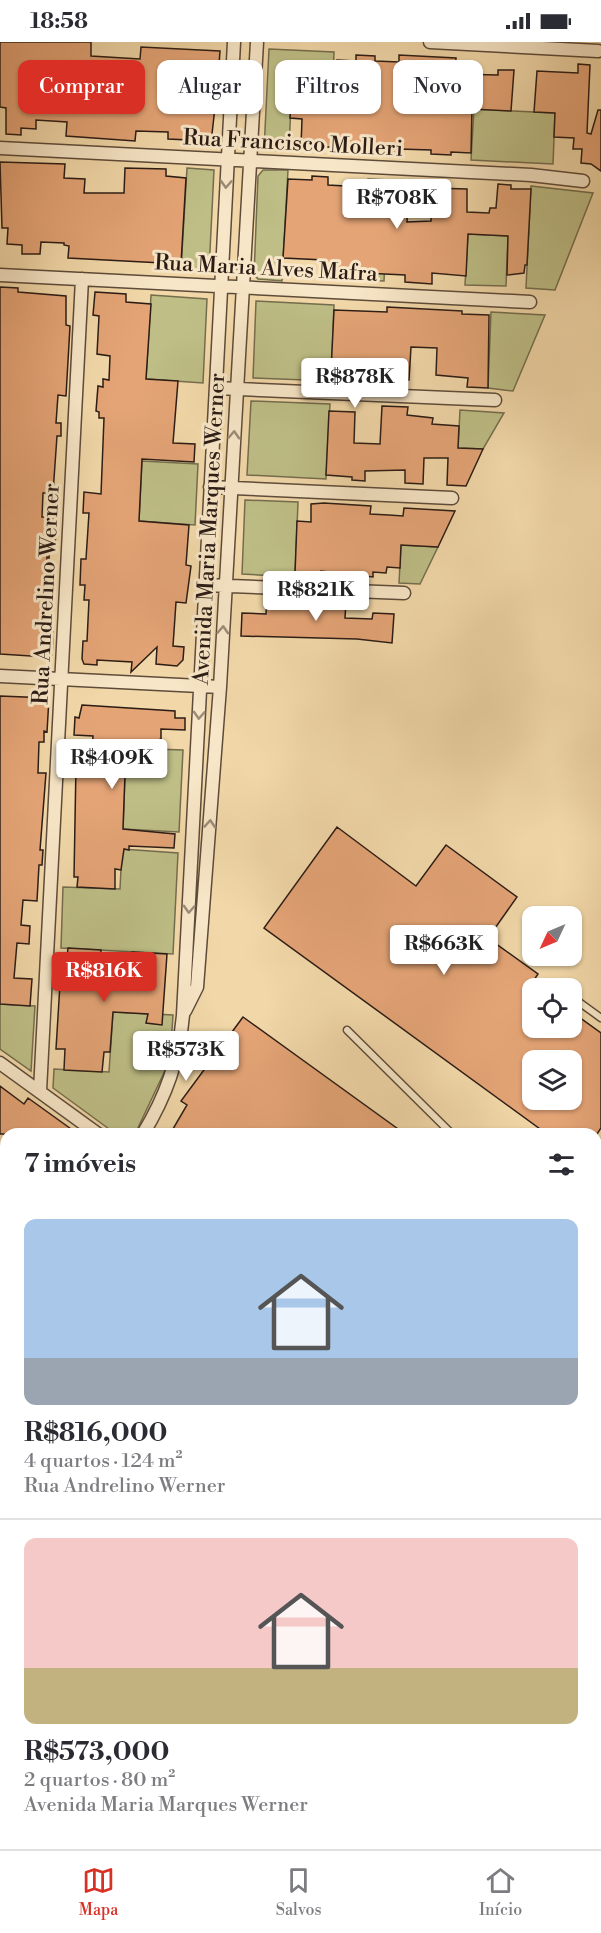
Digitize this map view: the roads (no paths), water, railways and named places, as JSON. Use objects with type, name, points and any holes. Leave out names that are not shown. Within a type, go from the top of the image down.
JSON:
[{"type":"street","name":"Avenida Maria Marques Werner","points":[[146,1128],[171,1080],[179,1050],[183,1015],[234,42]]},
{"type":"street","name":"Avenida Maria Marques Werner","points":[[183,1015],[197,987],[220,687],[257,42]]},
{"type":"street","points":[[430,42],[598,51]]},
{"type":"street","name":"Rua Francisco Molleri","points":[[0,148],[531,175],[583,181]]},
{"type":"street","name":"Rua Maria Alves Mafra","points":[[0,275],[530,302]]},
{"type":"street","name":"Rua Andrelino Werner","points":[[40,1091],[82,279]]},
{"type":"street","points":[[216,387],[495,400]]},
{"type":"street","points":[[210,487],[452,498]]},
{"type":"street","points":[[205,585],[404,593]]},
{"type":"street","points":[[0,676],[220,687]]},
{"type":"street","points":[[0,1063],[90,1128]]},
{"type":"lane","points":[[582,1004],[601,1018]]},
{"type":"lane","points":[[347,1030],[446,1128]]}]
